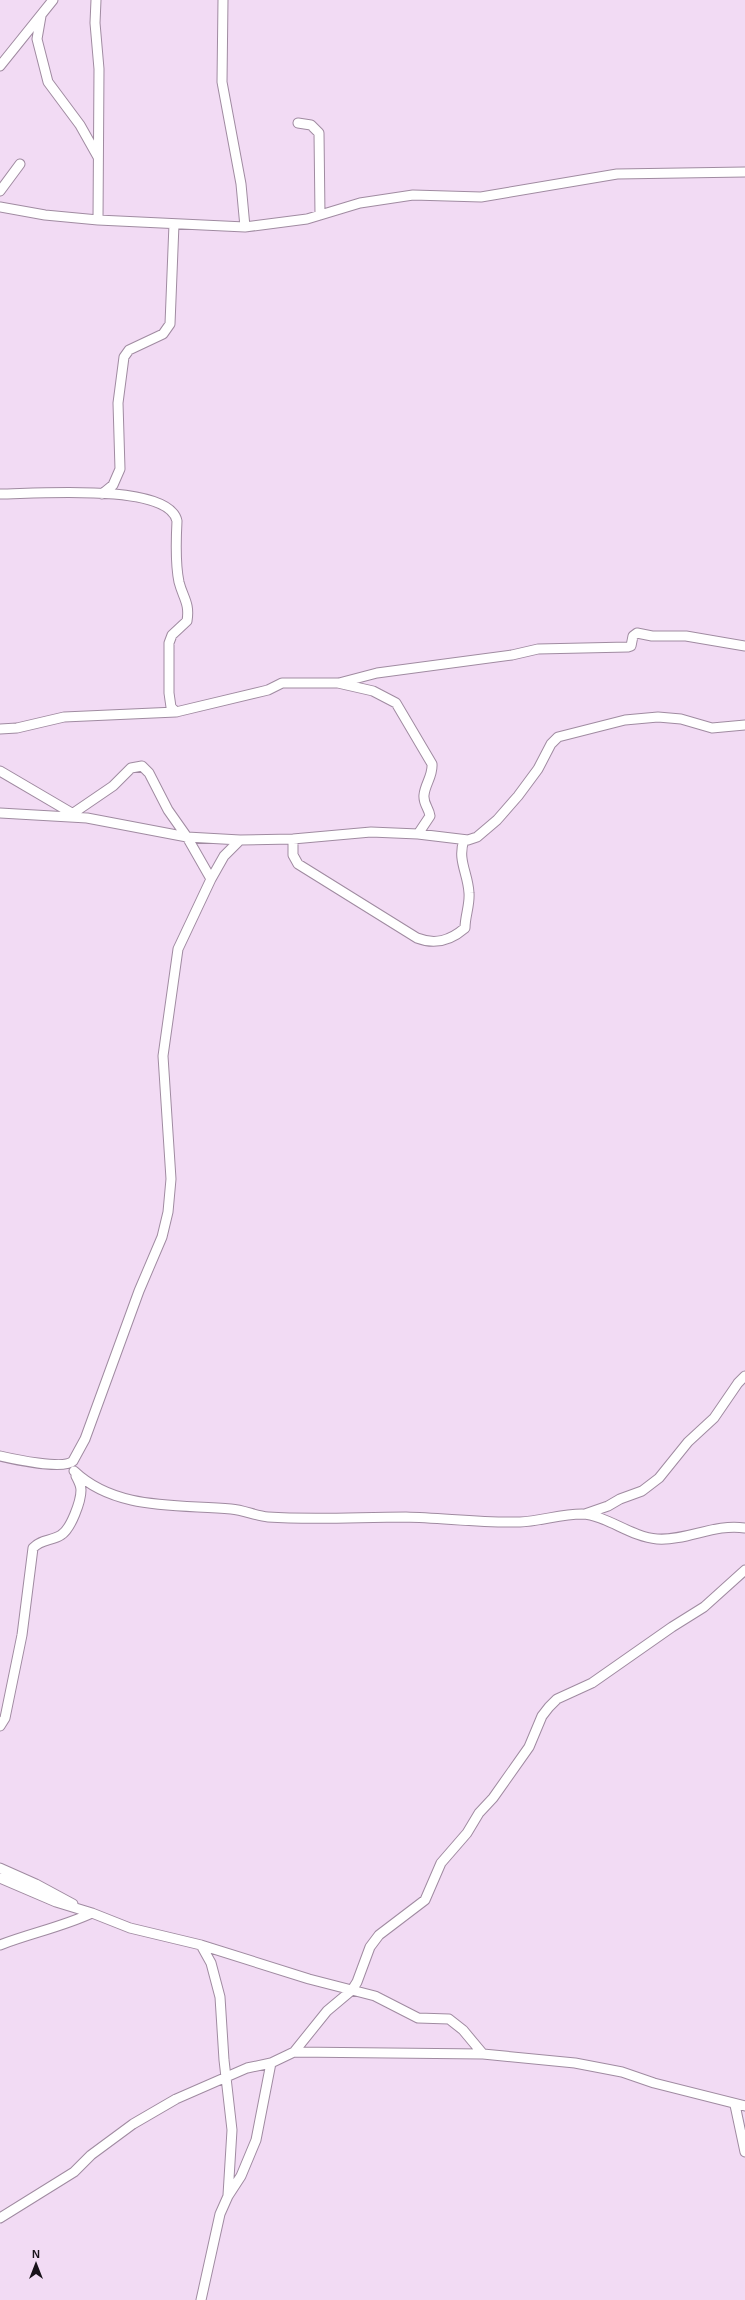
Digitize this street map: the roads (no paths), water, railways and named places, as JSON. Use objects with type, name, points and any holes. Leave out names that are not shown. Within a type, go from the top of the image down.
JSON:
[{"type":"street","points":[[0,66],[41,16],[52,0]]},
{"type":"street","points":[[96,0],[95,23],[99,69],[98,220]]},
{"type":"street","points":[[223,0],[222,82],[241,184],[245,227]]},
{"type":"street","points":[[41,16],[37,39],[48,82],[80,125],[99,158]]},
{"type":"street","points":[[298,123],[311,126],[319,133],[320,215]]},
{"type":"street","points":[[0,191],[20,164]]},
{"type":"street","points":[[0,207],[45,215],[98,220],[245,227],[300,221],[360,203],[413,195],[481,197],[617,174],[745,172]]},
{"type":"street","points":[[102,494],[113,485],[120,469],[118,403],[124,357],[129,350],[163,334],[170,324],[174,224]]},
{"type":"street","points":[[0,494],[60,492],[135,496],[152,500],[171,510],[176,517],[179,584],[186,597],[188,614],[187,621],[172,635],[169,643],[169,693],[171,707],[176,712]]},
{"type":"street","points":[[338,683],[377,673],[512,655],[538,649],[628,648],[631,646],[633,636],[637,633],[652,636],[686,636],[745,646]]},
{"type":"street","points":[[0,729],[17,728],[64,717],[176,712],[268,690],[282,683],[338,683],[373,691],[396,703],[408,720],[419,744],[430,759],[432,772],[424,794],[424,803],[430,816],[418,834]]},
{"type":"street","points":[[0,771],[72,814],[187,837],[240,840],[293,839],[371,832],[418,834],[464,840],[477,837],[497,820],[534,774],[551,744],[558,737],[625,720],[658,717],[681,719],[712,728],[745,725]]},
{"type":"street","points":[[72,814],[112,786],[131,768],[142,766],[149,773],[168,810],[187,837],[211,879]]},
{"type":"street","points":[[0,812],[87,818]]},
{"type":"street","points":[[293,839],[293,855],[298,864],[416,938],[434,942],[450,938],[465,928],[470,894],[461,863],[461,848],[464,840]]},
{"type":"street","points":[[72,1467],[85,1439],[165,1226],[171,1180],[163,1056],[166,1022],[178,949],[211,879],[224,856],[240,840]]},
{"type":"street","points":[[0,1456],[25,1462],[72,1467],[84,1481],[101,1489],[136,1502],[169,1506],[231,1509],[268,1516],[348,1519],[404,1517],[518,1522],[538,1521],[583,1514],[608,1506],[620,1498],[642,1491],[659,1478],[688,1442],[714,1418],[738,1383],[745,1376]]},
{"type":"street","points":[[0,1726],[6,1714],[22,1635],[33,1548],[40,1542],[62,1535],[66,1531],[80,1497],[80,1484],[72,1467]]},
{"type":"street","points":[[583,1514],[631,1532],[657,1539],[698,1535],[721,1527],[745,1528]]},
{"type":"street","points":[[0,2218],[74,2172],[91,2155],[133,2124],[176,2098],[225,2076],[247,2068],[271,2063],[294,2052],[327,2011],[352,1990],[357,1982],[374,1942],[388,1927],[410,1913],[425,1900],[441,1863],[467,1833],[479,1813],[493,1798],[529,1747],[542,1716],[549,1707],[557,1699],[592,1683],[672,1627],[704,1607],[745,1570]]},
{"type":"street","points":[[0,1868],[36,1884],[92,1913]]},
{"type":"street","points":[[0,1878],[56,1902],[92,1913],[130,1928],[201,1945],[309,1979],[383,1999],[418,2018],[449,2019],[453,2021],[483,2054]]},
{"type":"street","points":[[0,1945],[17,1938],[65,1925],[92,1913]]},
{"type":"street","points":[[201,1945],[217,1978],[220,1997],[225,2076],[232,2130],[228,2196]]},
{"type":"street","points":[[294,2052],[483,2054],[597,2066],[740,2105],[745,2152]]},
{"type":"street","points":[[200,2300],[220,2214],[228,2196],[241,2176],[256,2140],[271,2063]]}]
